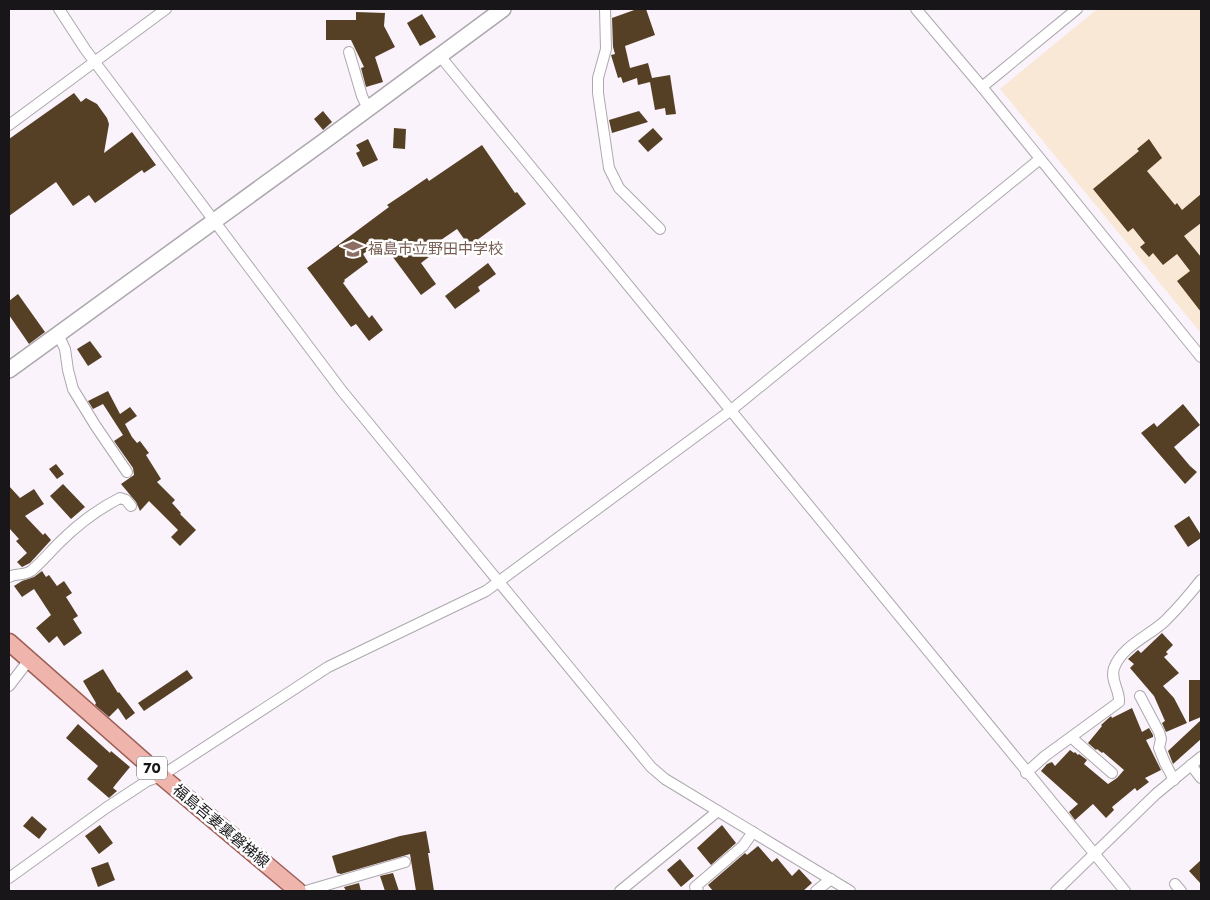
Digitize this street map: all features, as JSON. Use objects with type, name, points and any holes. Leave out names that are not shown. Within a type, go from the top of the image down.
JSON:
[{"type":"main road","name":"福島吾妻裏磐梯線","points":[[9,642],[161,776],[298,891]]},
{"type":"street","points":[[59,9],[95,62],[342,391],[651,767],[665,778],[850,891]]},
{"type":"street","points":[[9,125],[166,9]]},
{"type":"street","points":[[605,9],[606,49],[598,78],[598,93],[609,168],[619,188],[660,229]]},
{"type":"street","points":[[916,9],[982,86],[1201,357]]},
{"type":"street","points":[[982,86],[1077,9]]},
{"type":"street","points":[[9,370],[440,56],[495,11]]},
{"type":"street","points":[[349,52],[360,90],[368,109]]},
{"type":"street","points":[[440,56],[1124,891]]},
{"type":"street","points":[[9,878],[106,808],[147,781],[161,776],[328,667],[486,591],[730,411],[1040,159]]},
{"type":"street","points":[[58,334],[65,349],[73,389],[127,472]]},
{"type":"street","points":[[9,577],[28,573],[40,564],[58,544],[105,505],[120,498],[126,500],[131,506]]},
{"type":"street","points":[[1026,773],[1045,756],[1119,702],[1120,695],[1113,683],[1114,668],[1136,642],[1164,622],[1201,580]]},
{"type":"street","points":[[9,686],[29,660]]},
{"type":"street","points":[[1140,696],[1159,732],[1161,739],[1159,748],[1174,780]]},
{"type":"street","points":[[1072,738],[1112,773]]},
{"type":"street","points":[[1056,891],[1156,794],[1201,758]]},
{"type":"street","points":[[1191,766],[1201,778]]},
{"type":"street","points":[[620,891],[718,811]]},
{"type":"street","points":[[698,891],[695,886],[743,846],[753,832]]},
{"type":"street","points":[[306,891],[405,862]]},
{"type":"street","points":[[816,891],[830,879]]},
{"type":"shaded area","points":[[1097,9],[1201,9],[1201,333],[1000,89]]},
{"type":"building","points":[[637,9],[646,9],[655,35],[625,46],[630,68],[648,63],[652,78],[670,75],[676,114],[666,115],[665,108],[655,110],[650,82],[638,85],[637,78],[623,83],[621,77],[618,78],[611,55],[615,54],[612,18]]},
{"type":"building","points":[[356,12],[385,13],[384,26],[395,47],[375,57],[383,82],[366,87],[361,68],[364,67],[351,40],[326,40],[326,20],[356,20]]},
{"type":"building","points":[[422,14],[436,37],[420,46],[407,23]]},
{"type":"building","points":[[74,93],[81,102],[86,98],[97,104],[107,118],[109,124],[104,153],[132,132],[156,165],[144,173],[142,170],[95,203],[89,195],[73,206],[56,182],[9,216],[9,139]]},
{"type":"building","points":[[323,111],[332,122],[323,130],[314,119]]},
{"type":"building","points":[[639,111],[648,122],[612,133],[609,120]]},
{"type":"building","points":[[394,128],[406,129],[405,149],[393,148]]},
{"type":"building","points":[[653,128],[663,139],[648,152],[638,141]]},
{"type":"building","points":[[368,139],[378,160],[363,167],[356,153],[360,151],[356,145]]},
{"type":"building","points":[[1149,139],[1162,158],[1147,171],[1175,205],[1177,203],[1182,210],[1201,194],[1201,223],[1184,236],[1201,257],[1201,312],[1177,281],[1190,271],[1177,254],[1163,265],[1153,253],[1149,257],[1140,247],[1145,243],[1133,228],[1128,232],[1093,189],[1139,151],[1137,149]]},
{"type":"building","points":[[482,145],[515,193],[517,192],[526,204],[469,246],[457,229],[438,242],[442,247],[421,263],[436,284],[421,295],[381,241],[363,254],[368,262],[344,280],[343,283],[369,318],[372,315],[383,330],[369,341],[356,324],[351,327],[307,268],[389,207],[387,205],[427,178],[429,181]]},
{"type":"building","points":[[488,263],[496,274],[478,287],[480,291],[455,309],[445,296]]},
{"type":"building","points":[[18,294],[45,332],[29,344],[9,315],[9,301]]},
{"type":"building","points":[[90,341],[102,357],[88,366],[77,349]]},
{"type":"building","points":[[108,391],[120,414],[130,407],[137,416],[125,424],[132,437],[137,443],[140,441],[149,453],[146,455],[161,479],[157,482],[175,500],[172,503],[196,530],[180,546],[171,537],[178,530],[149,501],[140,511],[136,502],[121,484],[134,475],[133,468],[114,441],[123,435],[103,404],[93,409],[88,401]]},
{"type":"building","points":[[1183,404],[1200,425],[1174,447],[1197,472],[1185,484],[1141,433],[1154,423],[1157,427]]},
{"type":"building","points":[[56,464],[64,474],[57,479],[49,469]]},
{"type":"building","points":[[63,484],[85,507],[71,519],[50,496]]},
{"type":"building","points":[[9,486],[20,498],[34,489],[44,504],[25,516],[43,535],[45,533],[51,540],[30,563],[22,567],[17,562],[27,553],[16,541],[19,539],[9,528]]},
{"type":"building","points":[[1189,516],[1201,538],[1188,547],[1174,526]]},
{"type":"building","points":[[42,571],[46,577],[49,575],[57,586],[64,581],[72,593],[66,597],[78,616],[73,619],[82,633],[64,646],[57,636],[49,643],[36,628],[51,615],[34,589],[22,597],[14,586],[34,577]]},
{"type":"building","points":[[1162,633],[1173,645],[1164,657],[1179,673],[1163,686],[1174,698],[1187,723],[1166,732],[1162,723],[1165,721],[1154,696],[1130,668],[1134,664],[1128,659],[1138,650],[1141,653]]},
{"type":"building","points":[[103,669],[118,693],[135,713],[126,720],[118,708],[109,717],[95,705],[96,703],[83,681]]},
{"type":"building","points":[[187,670],[193,678],[144,711],[138,703]]},
{"type":"building","points":[[1189,680],[1201,680],[1201,717],[1189,722]]},
{"type":"building","points":[[1132,708],[1142,732],[1149,728],[1153,735],[1153,737],[1146,740],[1161,770],[1145,778],[1149,782],[1137,791],[1135,788],[1112,807],[1114,810],[1106,818],[1093,804],[1075,820],[1069,812],[1078,804],[1041,771],[1047,764],[1052,762],[1055,766],[1070,750],[1087,760],[1084,764],[1108,784],[1117,778],[1124,770],[1103,752],[1096,750],[1088,743],[1101,725],[1111,716],[1112,718]]},
{"type":"building","points":[[1201,720],[1201,739],[1173,764],[1168,751]]},
{"type":"building","points":[[78,724],[110,753],[111,751],[130,767],[113,788],[117,791],[109,798],[87,779],[98,766],[66,738]]},
{"type":"building","points":[[32,816],[47,829],[39,839],[23,826]]},
{"type":"building","points":[[100,825],[113,843],[99,854],[85,836]]},
{"type":"building","points":[[722,825],[736,843],[711,865],[697,848]]},
{"type":"building","points":[[426,831],[434,891],[416,891],[410,854],[341,874],[337,873],[332,856],[400,836]]},
{"type":"building","points":[[758,846],[772,862],[777,858],[792,876],[799,869],[812,883],[803,891],[713,891],[708,885],[745,853],[747,855]]},
{"type":"building","points":[[680,859],[694,876],[681,887],[667,870]]},
{"type":"building","points":[[1201,860],[1201,884],[1189,871]]},
{"type":"building","points":[[108,862],[115,880],[98,887],[91,868]]},
{"type":"building","points":[[393,873],[399,891],[385,891],[380,876]]},
{"type":"building","points":[[359,883],[361,891],[346,891],[344,887]]},
{"type":"place","name":"福島市立野田中学校","points":[[353,249]]}]
